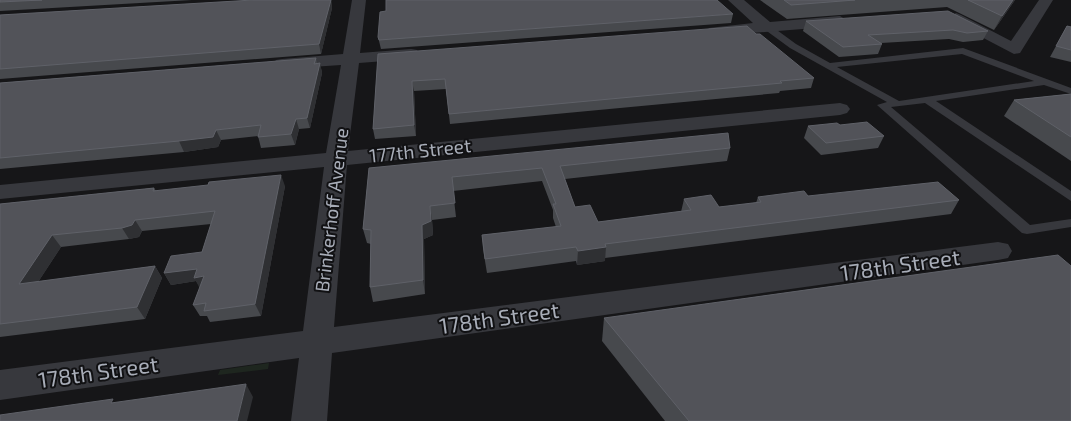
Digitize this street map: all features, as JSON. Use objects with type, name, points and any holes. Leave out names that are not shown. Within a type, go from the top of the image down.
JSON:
[{"type":"street","name":"Brinkerhoff Avenue","points":[[309,421],[336,158],[359,0]]},
{"type":"street","points":[[735,0],[767,27]]},
{"type":"street","points":[[942,13],[1014,49],[1046,0]]},
{"type":"street","points":[[698,32],[852,20]]},
{"type":"street","points":[[262,65],[426,53]]},
{"type":"street","name":"177th Street","points":[[0,192],[840,109]]},
{"type":"street","name":"178th Street","points":[[0,385],[998,251]]},
{"type":"lane","points":[[767,27],[793,46],[831,65],[898,104]]},
{"type":"lane","points":[[831,65],[964,51],[1071,91]]},
{"type":"lane","points":[[1045,82],[882,105],[1027,230],[1071,223]]},
{"type":"lane","points":[[926,99],[1071,197]]},
{"type":"shaded area","points":[[269,363],[268,369],[218,375],[220,370]]},
{"type":"building","points":[[0,0],[42,0],[0,2]]},
{"type":"building","points":[[253,0],[331,0],[319,44],[0,69],[0,15]]},
{"type":"building","points":[[386,0],[717,0],[733,14],[379,40],[380,12],[386,11]]},
{"type":"building","points":[[784,0],[855,0],[791,5]]},
{"type":"building","points":[[968,0],[1013,0],[1002,16]]},
{"type":"building","points":[[948,11],[988,31],[967,33],[953,30],[868,35],[882,44],[843,47],[806,21]]},
{"type":"building","points":[[747,26],[756,34],[760,34],[814,78],[780,81],[782,83],[449,114],[445,79],[412,81],[414,125],[373,129],[378,54]]},
{"type":"building","points":[[1067,26],[1071,27],[1071,50],[1056,46]]},
{"type":"building","points":[[316,58],[314,64],[320,63],[307,118],[296,119],[291,134],[258,137],[261,125],[216,130],[213,137],[0,158],[0,83]]},
{"type":"building","points":[[1071,94],[1071,137],[1014,100]]},
{"type":"building","points":[[867,122],[884,136],[826,143],[808,126],[837,123],[840,125]]},
{"type":"building","points":[[728,133],[730,148],[560,166],[575,207],[590,205],[598,222],[691,210],[684,199],[711,195],[719,207],[761,202],[758,197],[804,191],[808,196],[938,182],[959,200],[605,244],[606,247],[578,251],[576,247],[485,259],[482,235],[561,226],[553,204],[556,204],[542,168],[452,177],[455,203],[430,206],[431,221],[422,225],[423,280],[370,287],[371,230],[363,229],[369,168]]},
{"type":"building","points":[[281,175],[255,304],[204,311],[206,303],[193,305],[204,276],[194,278],[197,269],[164,273],[171,256],[202,252],[215,211],[135,220],[132,225],[122,228],[52,235],[19,284],[155,266],[137,307],[0,324],[0,204],[154,188],[153,191],[208,185],[209,182]]},
{"type":"building","points":[[1058,255],[1071,266],[1071,421],[689,421],[604,318]]},
{"type":"building","points":[[246,384],[237,421],[0,421],[0,415],[113,399],[111,403]]}]
